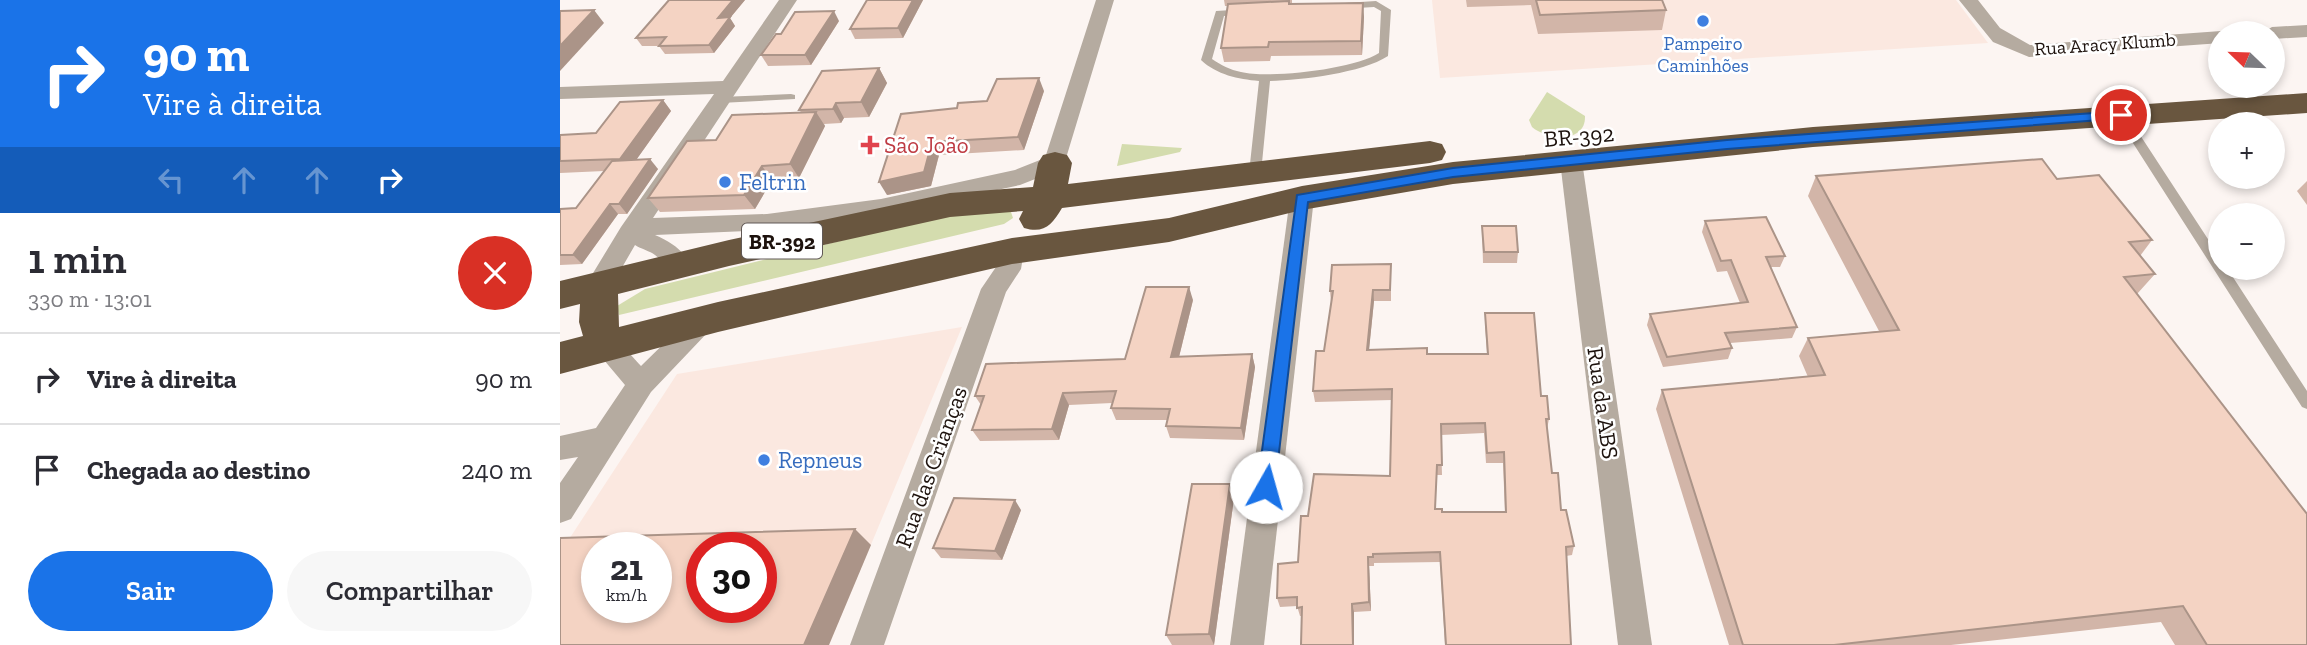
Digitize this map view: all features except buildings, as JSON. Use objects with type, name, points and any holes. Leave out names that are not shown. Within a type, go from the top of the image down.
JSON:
[{"type":"highway","name":"BR-392","points":[[2286,85],[2307,83]]},
{"type":"highway","name":"BR-392","points":[[560,358],[718,317],[1023,220],[1101,190],[1532,140],[2208,91]]},
{"type":"highway","name":"BR-392","points":[[560,295],[600,283],[950,205],[1023,220],[1169,230],[1302,198],[1453,173],[1789,139],[2307,103]]},
{"type":"highway","points":[[600,283],[597,321],[606,347]]},
{"type":"street","points":[[600,283],[632,230],[788,0]]},
{"type":"street","name":"Rua das Crianças","points":[[867,645],[1105,0]]},
{"type":"street","name":"Rua Aracy Klumb","points":[[1968,0],[1996,37],[2007,45],[2029,51],[2208,38]]},
{"type":"street","points":[[2286,32],[2307,31]]},
{"type":"street","points":[[560,93],[724,94]]},
{"type":"street","name":"Rua da ABS","points":[[1571,161],[1634,645]]},
{"type":"street","points":[[632,230],[767,222],[881,207],[1020,177],[1023,220]]},
{"type":"street","points":[[1247,645],[1302,198]]},
{"type":"street","points":[[632,230],[664,249],[679,265]]},
{"type":"street","points":[[560,509],[641,384],[700,324],[718,317]]},
{"type":"street","points":[[606,347],[641,384]]},
{"type":"street","points":[[560,448],[605,439]]},
{"type":"lane","points":[[1337,4],[1376,4],[1386,10],[1384,54],[1372,62],[1265,80],[1225,71],[1206,60],[1220,13],[1337,4]]},
{"type":"lane","points":[[1255,173],[1265,80]]},
{"type":"lane","points":[[724,94],[791,97]]},
{"type":"lane","points":[[2121,115],[2307,403]]},
{"type":"shaded area","name":"Pampeiro Caminhões","points":[[1432,0],[1956,0],[1988,43],[1440,78]]},
{"type":"shaded area","name":"Repneus","points":[[962,327],[829,645],[560,645],[560,553],[677,374]]},
{"type":"green space","points":[[1547,92],[1585,116],[1584,125],[1579,131],[1573,135],[1556,137],[1532,127],[1529,120]]},
{"type":"green space","points":[[1122,144],[1182,148],[1180,152],[1117,166]]},
{"type":"green space","points":[[998,208],[1011,212],[1013,218],[1004,224],[619,315],[617,306],[645,289],[925,220]]},
{"type":"place","name":"Pampeiro Caminhões","points":[[1703,21]]},
{"type":"place","name":"São João","points":[[870,145]]},
{"type":"place","name":"Feltrin","points":[[725,182]]},
{"type":"place","name":"Repneus","points":[[764,460]]},
{"type":"route","points":[[1266,487],[1302,198],[1453,173],[1727,145],[2121,115]]}]
